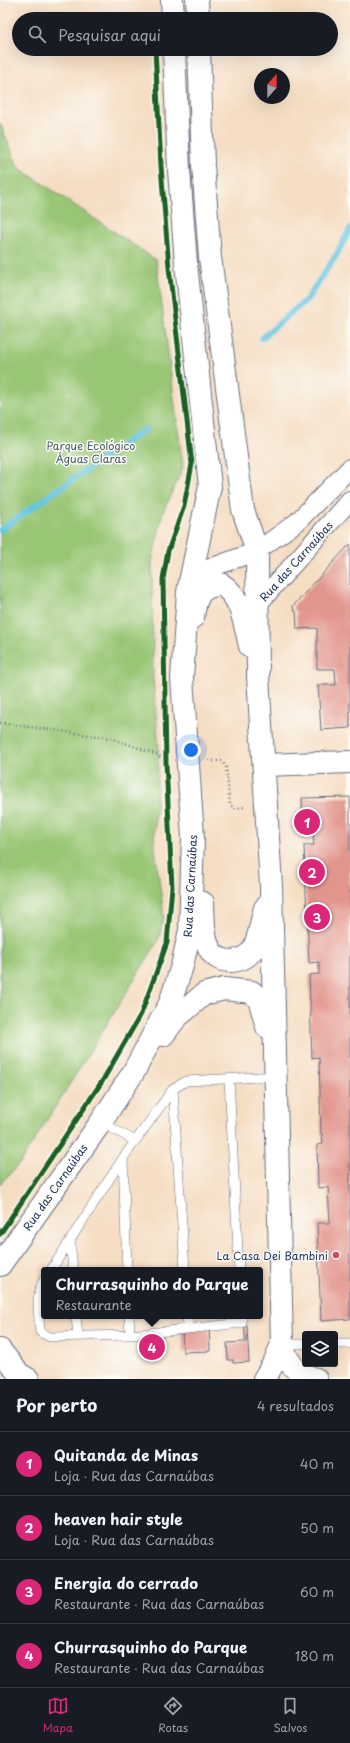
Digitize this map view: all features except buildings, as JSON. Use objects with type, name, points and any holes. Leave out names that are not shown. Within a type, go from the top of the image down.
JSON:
[{"type":"street","points":[[172,0],[173,12]]},
{"type":"street","points":[[197,0],[198,12]]},
{"type":"street","name":"Rua das Carnaúbas","points":[[0,1265],[101,1122],[133,1073],[170,1003],[182,966],[190,930],[193,837],[182,678],[188,592],[210,486],[186,264],[179,170],[174,56]]},
{"type":"street","name":"Rua das Carnaúbas","points":[[199,56],[203,165],[210,257],[243,510],[257,552],[258,676],[271,886],[282,1344],[287,1360],[299,1373],[316,1379]]},
{"type":"street","points":[[191,575],[257,552],[297,522],[350,468]]},
{"type":"street","name":"Rua das Carnaúbas","points":[[258,604],[350,500]]},
{"type":"street","points":[[182,678],[195,606],[201,592],[208,586],[221,584],[234,596],[240,607],[258,676]]},
{"type":"street","points":[[264,765],[350,762]]},
{"type":"street","points":[[193,837],[201,872],[205,934],[208,948],[213,955],[224,960],[234,961],[243,959],[251,952],[257,940],[271,886]]},
{"type":"street","points":[[133,1073],[176,1018],[204,994],[224,989],[252,992],[259,999],[276,1070]]},
{"type":"street","name":"Rua das Carnaúbas","points":[[264,1379],[275,1361],[282,1344]]},
{"type":"street","points":[[0,1350],[19,1374],[28,1379]]},
{"type":"lane","points":[[53,1267],[123,1158],[173,1089],[186,1081],[229,1079],[276,1070]]},
{"type":"lane","points":[[229,1079],[239,1267]]},
{"type":"lane","points":[[173,1089],[185,1267]]},
{"type":"lane","points":[[101,1122],[135,1141]]},
{"type":"lane","points":[[123,1158],[127,1267]]},
{"type":"lane","points":[[70,1240],[72,1267]]},
{"type":"lane","points":[[41,1284],[39,1298],[40,1332],[50,1338],[130,1335],[242,1323],[242,1319]]},
{"type":"lane","points":[[76,1319],[78,1336]]},
{"type":"lane","points":[[129,1319],[130,1335]]},
{"type":"lane","points":[[187,1319],[188,1329]]},
{"type":"lane","points":[[282,1344],[302,1344]]},
{"type":"lane","points":[[338,1344],[350,1344]]},
{"type":"path","points":[[0,723],[111,738],[158,756],[166,763]]},
{"type":"path","points":[[166,755],[166,771]]},
{"type":"path","points":[[187,762],[222,761],[226,768],[230,805],[235,808],[267,807]]},
{"type":"green space","name":"Parque Ecológico Águas Claras","points":[[0,123],[18,167],[156,260],[183,467],[163,512],[152,561],[153,678],[159,749],[154,841],[164,918],[158,941],[91,1050],[20,1163],[0,1184]]},
{"type":"waterway","points":[[262,338],[307,299],[337,254],[350,229]]},
{"type":"waterway","points":[[0,530],[145,429]]},
{"type":"cycle path","points":[[0,1234],[103,1080],[141,1014],[167,943],[172,887],[166,763],[163,579],[168,551],[184,506],[192,464],[169,268],[161,166],[155,56]]},
{"type":"place","name":"Quitanda de Minas","points":[[307,822]]},
{"type":"place","name":"heaven hair style","points":[[312,872]]},
{"type":"place","name":"Energia do cerrado","points":[[317,917]]},
{"type":"place","name":"La Casa Dei Bambini","points":[[336,1255]]},
{"type":"place","name":"Churrasquinho do Parque","points":[[152,1347]]}]
